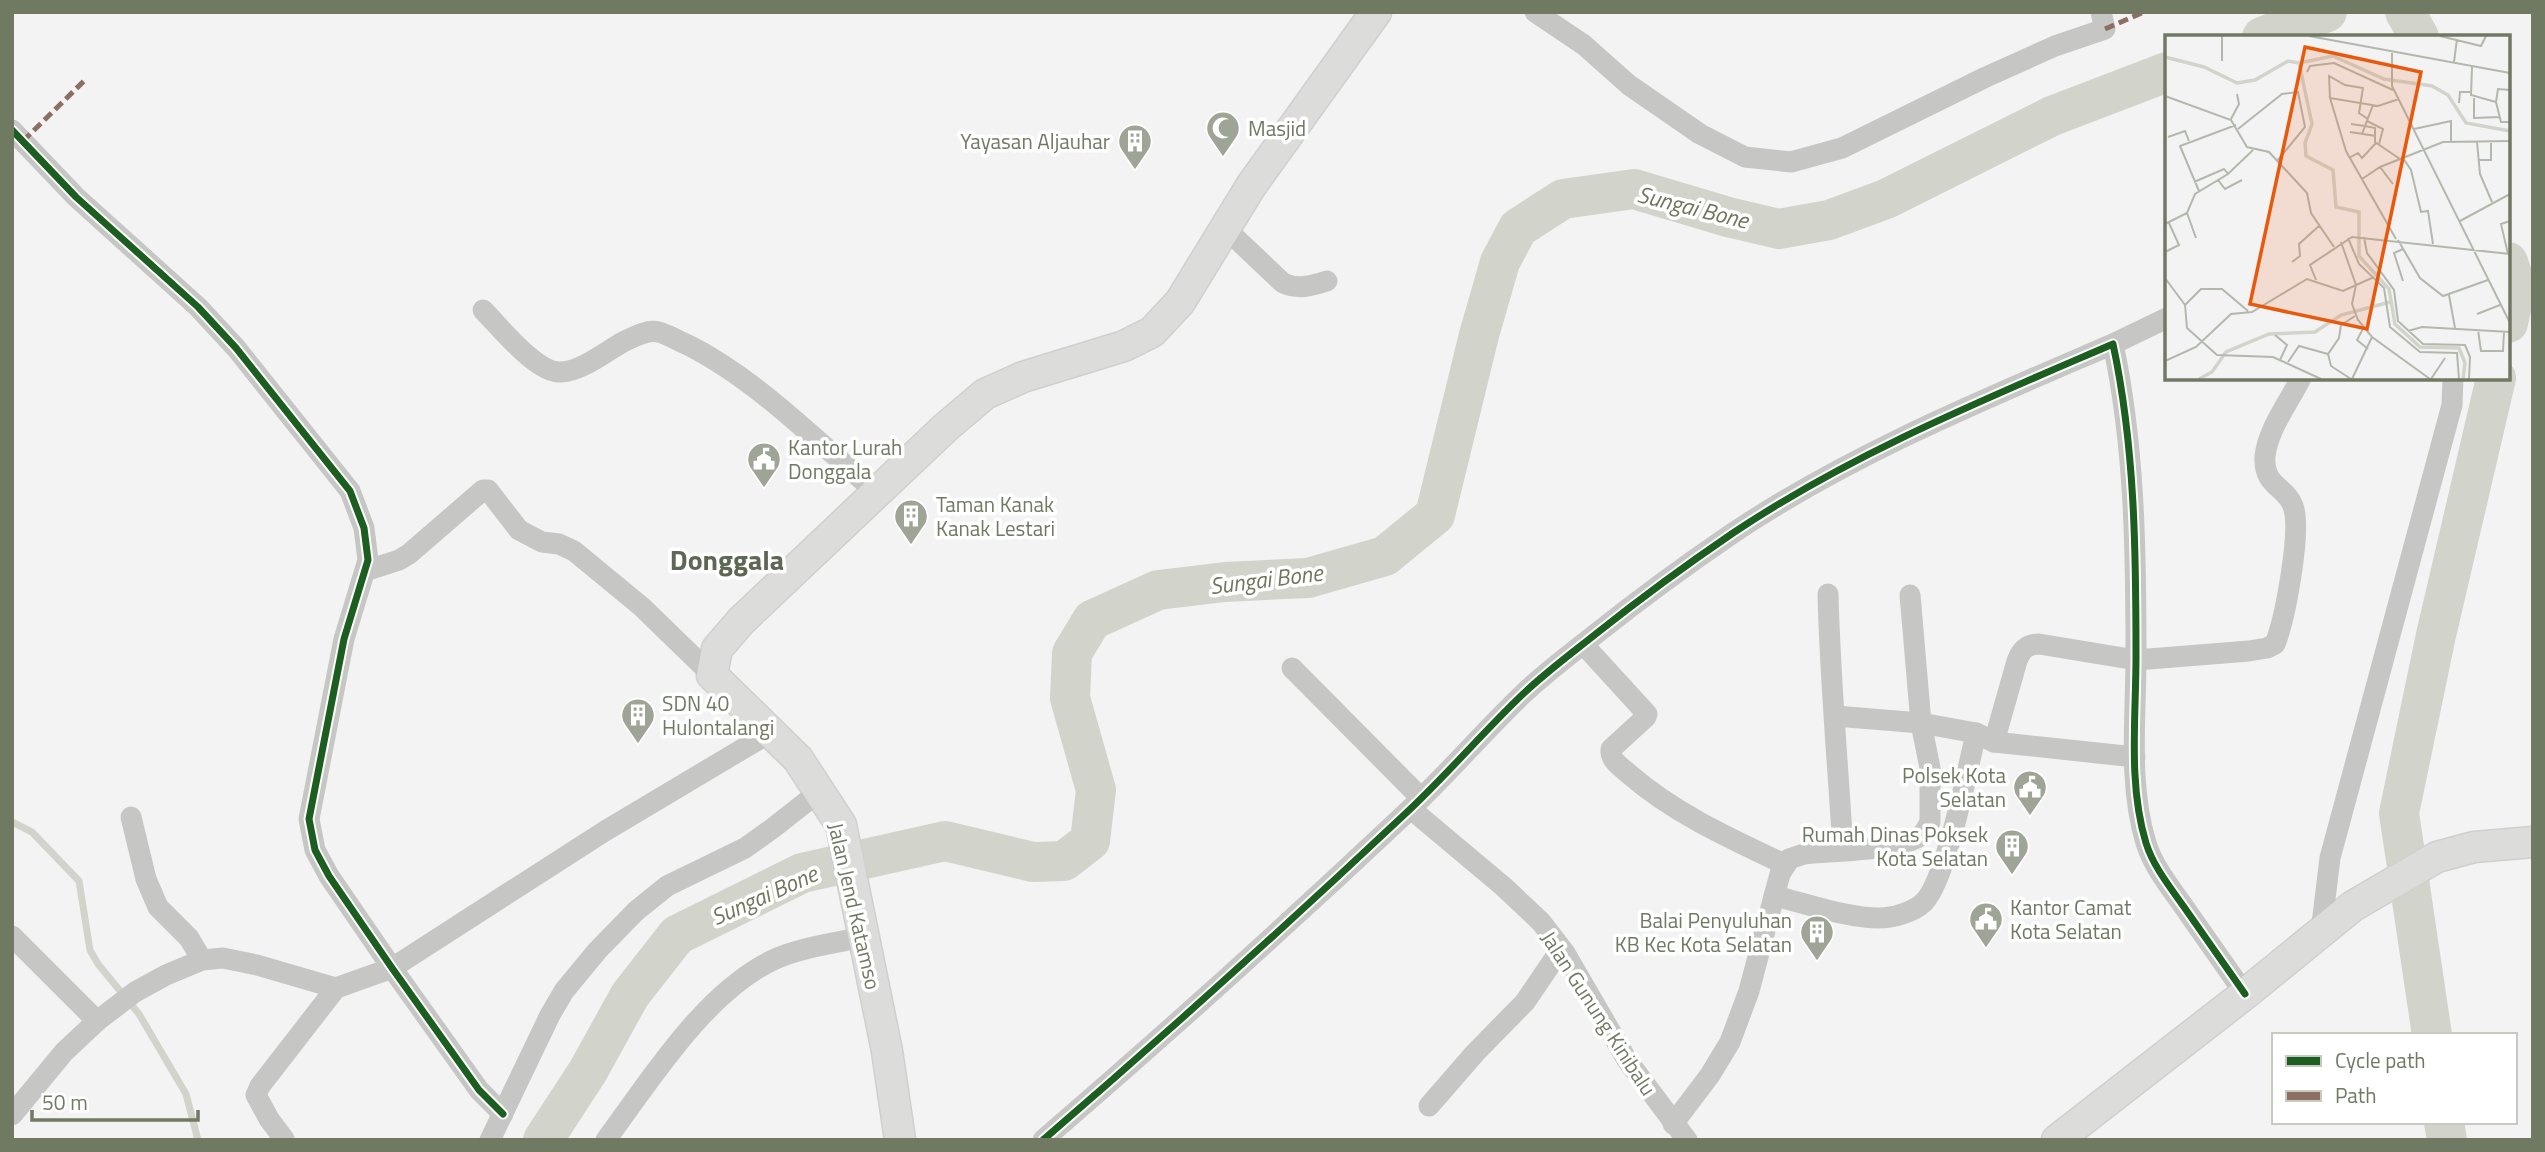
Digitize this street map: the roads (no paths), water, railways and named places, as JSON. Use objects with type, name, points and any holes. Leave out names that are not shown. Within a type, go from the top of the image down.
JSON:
[{"type":"street","points":[[712,675],[722,641],[946,427],[985,394],[1023,377],[1124,346],[1152,332],[1180,302],[1225,228],[1305,108],[1376,12]]},
{"type":"street","points":[[1535,12],[1584,45],[1629,85],[1700,134],[1745,157],[1791,162],[1842,148],[1986,77],[2056,46],[2105,29],[2101,12]]},
{"type":"street","points":[[12,130],[76,197],[198,307],[236,348],[350,491],[364,528],[368,560],[344,639],[309,819],[315,850],[329,876],[392,968],[479,1090],[503,1114]]},
{"type":"street","points":[[1225,228],[1283,283],[1294,288],[1327,281]]},
{"type":"street","points":[[484,310],[531,359],[550,371],[560,373],[574,370],[633,337],[648,332],[669,336],[723,366],[780,409],[877,493]]},
{"type":"street","points":[[1043,1140],[1162,1037],[1416,804],[1526,691],[1669,578],[1795,494],[1909,435],[2165,319]]},
{"type":"street","points":[[2113,344],[2122,383],[2129,439],[2135,551],[2135,757],[2138,812],[2147,845],[2164,878],[2245,993]]},
{"type":"street","points":[[1774,896],[1880,918],[1903,914],[1924,903],[1936,884],[1985,738],[2017,661],[2029,645],[2039,644],[2136,660],[2249,651],[2275,644],[2285,609],[2295,517],[2291,502],[2273,484],[2266,470],[2265,456],[2271,436],[2300,380]]},
{"type":"street","points":[[2321,932],[2330,858],[2448,417],[2453,380]]},
{"type":"street","points":[[365,571],[399,561],[484,490],[488,490],[519,530],[542,542],[559,544],[574,551],[642,607],[712,675]]},
{"type":"street","points":[[1828,594],[1843,850]]},
{"type":"street","points":[[1680,1132],[1730,1042],[1749,991],[1780,874],[1789,859],[1804,854],[1900,844],[1921,836],[1930,822],[1930,768],[1921,723],[1910,595]]},
{"type":"street","points":[[1583,644],[1647,714],[1646,718],[1611,749],[1613,759],[1653,795],[1722,835],[1786,865]]},
{"type":"street","name":"Jalan Gunung Kinibalu","points":[[1292,668],[1416,804],[1521,903],[1561,949],[1627,1060],[1680,1132]]},
{"type":"street","name":"Jalan Jend Katamso","points":[[712,675],[798,759],[841,825],[887,1051],[901,1140]]},
{"type":"street","points":[[1835,716],[1921,723],[1985,738],[2135,757]]},
{"type":"street","points":[[284,1139],[256,1095],[260,1086],[336,988],[392,968],[594,838],[771,732]]},
{"type":"street","points":[[490,1140],[550,1015],[564,991],[597,951],[626,921],[667,886],[745,848],[820,791]]},
{"type":"street","points":[[131,817],[146,879],[158,907],[188,938],[202,960]]},
{"type":"street","points":[[2057,1140],[2353,906],[2437,857],[2484,845],[2533,842]]},
{"type":"street","points":[[606,1140],[664,1062],[717,999],[742,978],[773,960],[863,933]]},
{"type":"street","points":[[12,936],[97,1021]]},
{"type":"street","points":[[1429,1106],[1475,1053],[1525,1002],[1561,949]]},
{"type":"street","points":[[12,1115],[64,1052],[115,1006],[166,975],[202,960],[223,958],[257,965],[336,988]]},
{"type":"waterway","name":"Sungai Bone","points":[[2267,35],[2327,12]]},
{"type":"waterway","points":[[2405,12],[2418,35]]},
{"type":"waterway","name":"Sungai Bone","points":[[543,1140],[588,1071],[630,995],[677,935],[802,873],[945,841],[1033,862],[1064,861],[1090,841],[1096,790],[1070,698],[1072,653],[1092,620],[1158,590],[1225,582],[1308,578],[1385,556],[1435,515],[1479,335],[1500,262],[1518,228],[1563,199],[1634,189],[1779,229],[1829,220],[1886,199],[2052,116],[2165,73]]},
{"type":"waterway","points":[[2510,268],[2516,286],[2510,314]]},
{"type":"waterway","points":[[2432,1033],[2399,813],[2436,635],[2496,380]]},
{"type":"waterway","points":[[12,822],[32,832],[79,881],[90,950],[98,964],[139,1014],[186,1094],[198,1140]]},
{"type":"waterway","points":[[2444,1124],[2447,1140]]},
{"type":"place","name":"Masjid","points":[[1223,158]]},
{"type":"place","name":"Yayasan Aljauhar","points":[[1135,171]]},
{"type":"place","name":"Kantor Lurah Donggala","points":[[764,489]]},
{"type":"place","name":"Taman Kanak Kanak Lestari","points":[[911,546]]},
{"type":"place","name":"SDN 40 Hulontalangi","points":[[638,745]]},
{"type":"place","name":"Polsek Kota Selatan","points":[[2030,817]]},
{"type":"place","name":"Rumah Dinas Poksek Kota Selatan","points":[[2012,876]]},
{"type":"place","name":"Kantor Camat Kota Selatan","points":[[1986,949]]},
{"type":"place","name":"Balai Penyuluhan KB Kec Kota Selatan","points":[[1817,962]]},
{"type":"district","name":"Donggala","points":[[727,559]]}]
